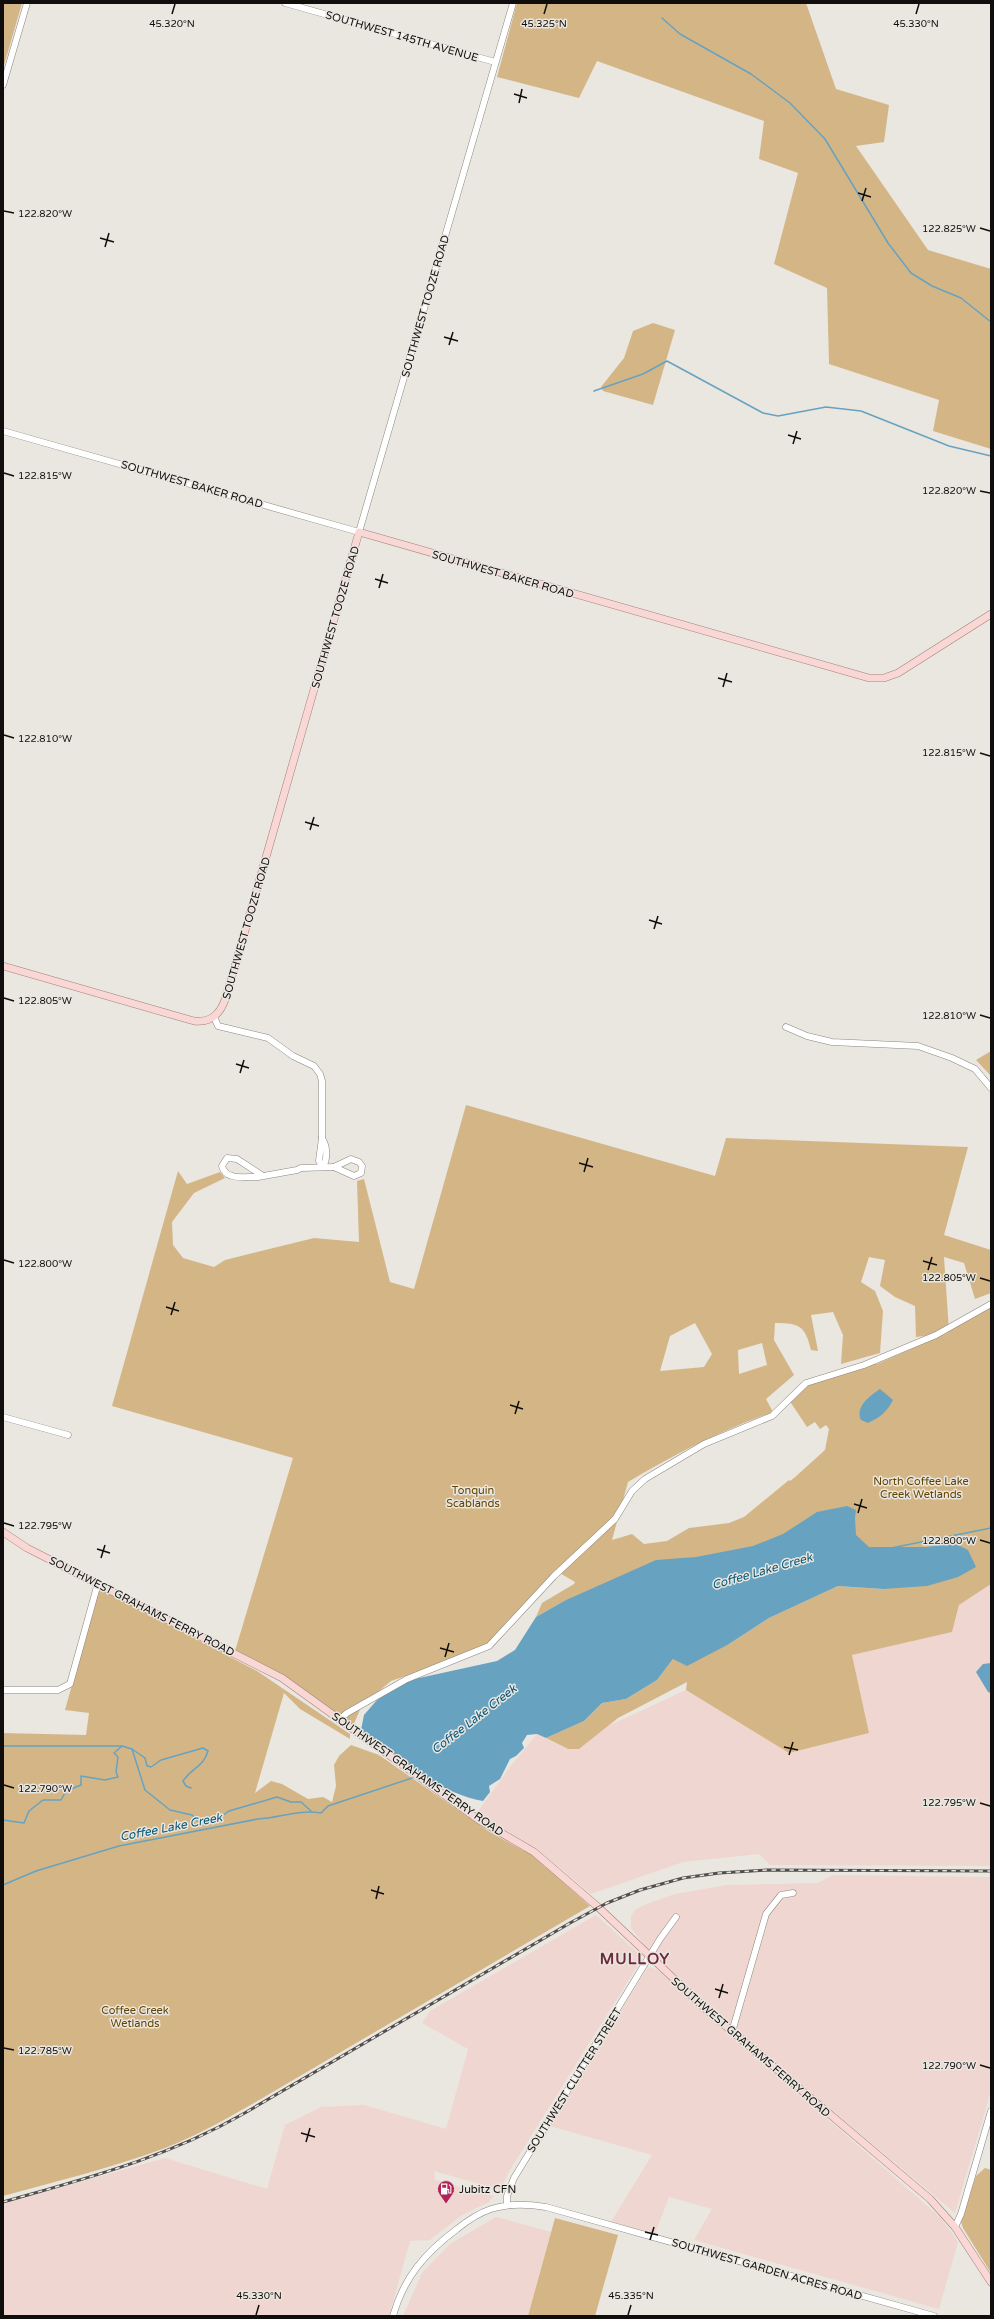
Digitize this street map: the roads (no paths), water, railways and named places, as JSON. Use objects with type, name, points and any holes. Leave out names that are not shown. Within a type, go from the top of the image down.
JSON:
[{"type":"main road","name":"SOUTHWEST BAKER ROAD","points":[[359,532],[869,678],[884,678],[898,673],[991,614]]},
{"type":"main road","name":"SOUTHWEST TOOZE ROAD","points":[[214,1017],[221,1009],[226,997],[359,532]]},
{"type":"main road","points":[[3,966],[194,1021],[205,1021],[214,1017]]},
{"type":"main road","name":"SOUTHWEST GRAHAMS FERRY ROAD","points":[[3,1532],[27,1548],[270,1671],[302,1691],[339,1720],[485,1825],[538,1855],[598,1907],[649,1957],[732,2032],[935,2203],[955,2227],[991,2282]]},
{"type":"street","points":[[3,85],[27,3]]},
{"type":"street","name":"SOUTHWEST 145TH AVENUE","points":[[285,3],[496,62]]},
{"type":"street","name":"SOUTHWEST TOOZE ROAD","points":[[359,532],[513,3]]},
{"type":"street","name":"SOUTHWEST BAKER ROAD","points":[[3,431],[359,532]]},
{"type":"street","points":[[214,1017],[218,1026],[268,1038],[293,1056],[314,1066],[320,1074],[322,1082],[322,1138],[319,1161],[323,1167]]},
{"type":"street","points":[[786,1027],[807,1036],[832,1042],[918,1046],[952,1058],[976,1070],[982,1075],[991,1088]]},
{"type":"street","points":[[263,1176],[234,1158],[227,1158],[222,1166],[224,1171],[232,1176],[263,1176],[296,1170],[334,1167]]},
{"type":"street","points":[[339,1720],[347,1713],[407,1679],[489,1646],[554,1576],[615,1519],[632,1491],[645,1479],[704,1444],[772,1416],[806,1383],[859,1367],[936,1336],[991,1304]]},
{"type":"street","points":[[3,1417],[68,1435]]},
{"type":"street","points":[[3,1690],[58,1690],[70,1684],[98,1583]]},
{"type":"street","points":[[732,2032],[766,1914],[781,1895],[793,1892]]},
{"type":"street","name":"SOUTHWEST CLUTTER STREET","points":[[507,2205],[507,2196],[514,2178],[649,1957],[676,1917]]},
{"type":"street","points":[[955,2227],[961,2214],[991,2111]]},
{"type":"street","name":"SOUTHWEST GARDEN ACRES ROAD","points":[[393,2316],[407,2279],[430,2250],[478,2215],[507,2205],[521,2204],[546,2207],[934,2316]]},
{"type":"water","points":[[880,1389],[893,1400],[891,1404],[879,1417],[872,1421],[868,1423],[861,1420],[860,1410],[864,1402]]},
{"type":"water","points":[[847,1506],[856,1510],[856,1535],[869,1547],[927,1547],[954,1543],[968,1550],[976,1567],[958,1577],[927,1586],[883,1589],[838,1586],[769,1618],[729,1644],[687,1666],[673,1659],[657,1680],[626,1699],[602,1703],[584,1721],[546,1738],[537,1734],[527,1735],[522,1743],[524,1748],[516,1756],[510,1759],[500,1779],[489,1786],[490,1792],[483,1801],[466,1797],[434,1782],[419,1773],[361,1730],[364,1715],[377,1700],[390,1691],[410,1680],[497,1661],[515,1650],[536,1617],[564,1601],[656,1560],[696,1557],[753,1546],[783,1534],[817,1512]]},
{"type":"water","points":[[991,1663],[991,1693],[988,1692],[976,1672],[983,1664]]},
{"type":"waterway","points":[[662,18],[680,34],[751,74],[790,103],[825,139],[888,243],[911,273],[932,286],[961,298],[991,322]]},
{"type":"waterway","points":[[594,391],[643,374],[667,361],[763,413],[778,416],[826,407],[861,411],[949,446],[991,456]]},
{"type":"waterway","name":"Coffee Lake Creek","points":[[891,1548],[991,1528]]},
{"type":"waterway","points":[[3,1746],[122,1746]]},
{"type":"waterway","points":[[3,1820],[24,1823],[29,1811],[43,1800],[61,1800],[66,1791],[81,1785],[81,1776],[105,1780],[118,1777],[116,1772],[118,1757],[114,1753],[122,1746],[132,1749],[145,1790],[170,1810],[192,1815],[199,1822],[212,1823],[229,1811],[277,1797],[291,1802],[301,1802],[311,1811]]},
{"type":"waterway","points":[[132,1749],[145,1758],[147,1766],[151,1767],[161,1760],[203,1748],[208,1751],[203,1761],[186,1776],[183,1781],[186,1786],[191,1788]]},
{"type":"waterway","name":"Coffee Lake Creek","points":[[3,1885],[36,1871],[119,1846],[258,1819],[305,1812],[321,1813],[328,1806],[412,1778]]},
{"type":"railway","points":[[3,2202],[126,2166],[185,2143],[214,2129],[243,2114],[570,1923],[607,1903],[640,1890],[683,1878],[719,1873],[767,1870],[991,1871]]},
{"type":"place","name":"Jubitz CFN","points":[[446,2204]]},
{"type":"district","name":"MULLOY","points":[[635,1959]]},
{"type":"park label","name":"North Coffee Lake Creek Wetlands","points":[[921,1487]]},
{"type":"park label","name":"Tonquin Scablands","points":[[473,1496]]},
{"type":"park label","name":"Coffee Creek Wetlands","points":[[135,2016]]}]
